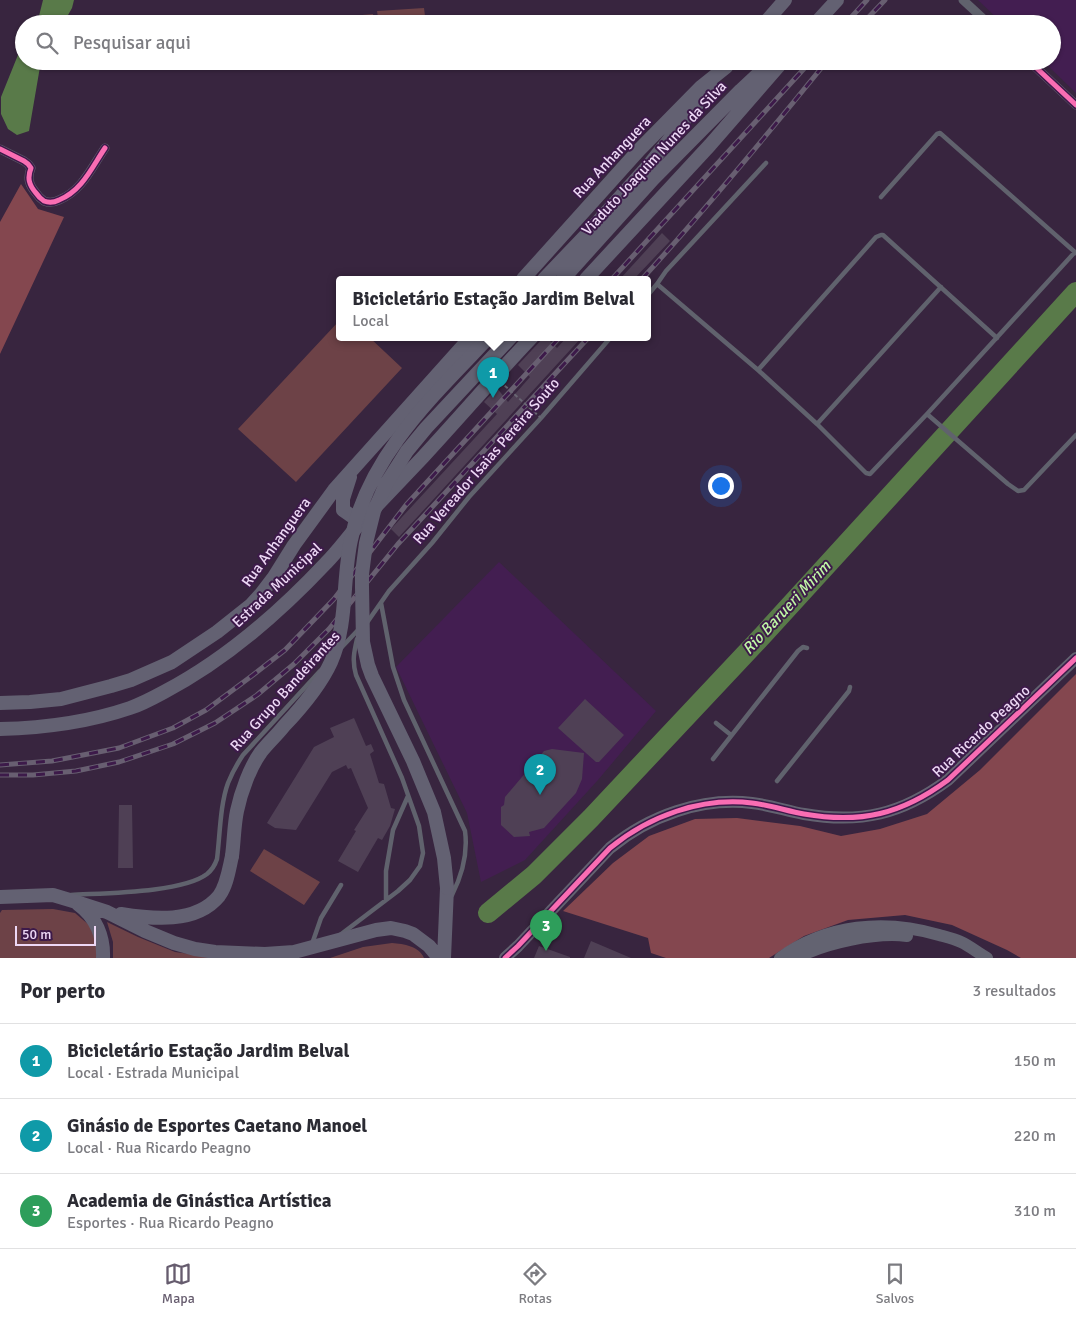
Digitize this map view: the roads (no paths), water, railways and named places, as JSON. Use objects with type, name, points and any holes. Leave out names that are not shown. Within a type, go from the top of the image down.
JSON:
[{"type":"main road","points":[[772,15],[785,0]]},
{"type":"main road","points":[[823,15],[837,0]]},
{"type":"main road","name":"Rua Anhanguera","points":[[526,276],[639,150],[701,87],[721,70]]},
{"type":"main road","name":"Viaduto Joaquim Nunes da Silva","points":[[547,276],[653,159],[724,70]]},
{"type":"main road","name":"Viaduto Joaquim Nunes da Silva","points":[[566,276],[611,228],[653,179],[762,70]]},
{"type":"main road","points":[[589,276],[703,152],[775,70]]},
{"type":"main road","name":"Rua Anhanguera","points":[[0,702],[61,699],[111,686],[172,662],[217,632],[251,605],[261,594],[334,490],[467,341]]},
{"type":"main road","points":[[107,912],[148,918],[174,918],[191,914],[210,905],[219,895],[226,883],[232,856],[237,812],[247,778],[261,753],[318,686],[335,651],[340,634],[345,574],[351,540],[358,511],[373,477],[396,440],[437,392],[485,341]]},
{"type":"main road","points":[[444,958],[447,888],[444,858],[434,812],[413,761],[368,665],[363,642],[362,574],[366,543],[374,511],[386,484],[407,451],[426,428],[506,341]]},
{"type":"main road","name":"Estrada Municipal","points":[[0,729],[24,729],[58,724],[132,708],[210,666],[295,595],[328,562],[368,515],[528,341]]},
{"type":"main road","points":[[355,468],[343,499],[343,510],[353,517],[368,515]]},
{"type":"main road","points":[[2,899],[53,895],[107,912],[174,943],[215,952],[265,954],[294,952],[376,930],[391,928],[413,934],[429,946],[439,958]]},
{"type":"main road","points":[[73,900],[89,915],[100,932],[102,958]]},
{"type":"street","points":[[964,0],[980,15]]},
{"type":"street","points":[[1039,70],[1076,105]]},
{"type":"street","points":[[0,149],[28,164],[31,168],[28,181],[33,190],[45,202],[53,202],[72,194],[83,182],[105,148]]},
{"type":"street","name":"Rua Ricardo Peagno","points":[[505,958],[610,848],[649,822],[674,812],[723,802],[752,803],[804,814],[852,818],[878,814],[915,802],[948,780],[1076,658]]},
{"type":"street","points":[[780,958],[793,948],[826,935],[848,928],[876,926],[919,929],[961,942],[982,955]]},
{"type":"street","points":[[797,958],[851,940],[895,934],[920,938],[982,955]]},
{"type":"lane","points":[[657,284],[758,370],[817,424],[866,473],[870,474],[1076,252],[940,133],[937,134],[881,197]]},
{"type":"lane","points":[[651,291],[666,271],[766,163]]},
{"type":"lane","points":[[758,370],[876,237],[880,235],[883,235],[997,338]]},
{"type":"lane","points":[[817,424],[941,287]]},
{"type":"lane","name":"Rua Vereador Isaias Pereira Souto","points":[[329,943],[410,880],[420,866],[423,853],[419,826],[402,778],[353,665],[357,639],[389,591],[432,543],[469,497],[608,341]]},
{"type":"lane","points":[[927,414],[1018,491],[1024,490],[1076,435]]},
{"type":"lane","points":[[381,603],[393,667],[404,700],[465,831],[466,847],[463,864],[448,904],[446,921]]},
{"type":"lane","name":"Rua Grupo Bandeirantes","points":[[53,895],[107,893],[168,887],[195,880],[207,874],[215,865],[217,859],[227,785],[236,765],[243,755],[375,611]]},
{"type":"lane","points":[[713,759],[798,651],[803,647],[807,648]]},
{"type":"lane","points":[[778,781],[850,691],[850,687]]},
{"type":"lane","points":[[716,723],[731,735]]},
{"type":"lane","points":[[386,900],[386,871],[393,830],[408,796]]},
{"type":"lane","points":[[310,948],[321,918],[341,885]]},
{"type":"waterway","name":"Rio Barueri Mirim","points":[[488,913],[534,875],[591,818],[764,634],[1076,292]]},
{"type":"railway","points":[[853,15],[867,0]]},
{"type":"railway","points":[[871,15],[885,0]]},
{"type":"railway","points":[[615,276],[803,70]]},
{"type":"railway","points":[[645,276],[736,172],[820,70]]},
{"type":"railway","points":[[0,765],[52,761],[119,748],[173,728],[206,710],[253,675],[285,650],[334,599],[406,505],[556,341]]},
{"type":"railway","points":[[0,775],[33,775],[76,771],[119,762],[173,744],[215,723],[257,695],[294,664],[329,629],[398,544],[585,341]]},
{"type":"place","name":"Bicicletário Estação Jardim Belval","points":[[493,398]]},
{"type":"place","name":"Ginásio de Esportes Caetano Manoel","points":[[540,795]]},
{"type":"place","name":"Academia de Ginástica Artística","points":[[546,951]]}]
